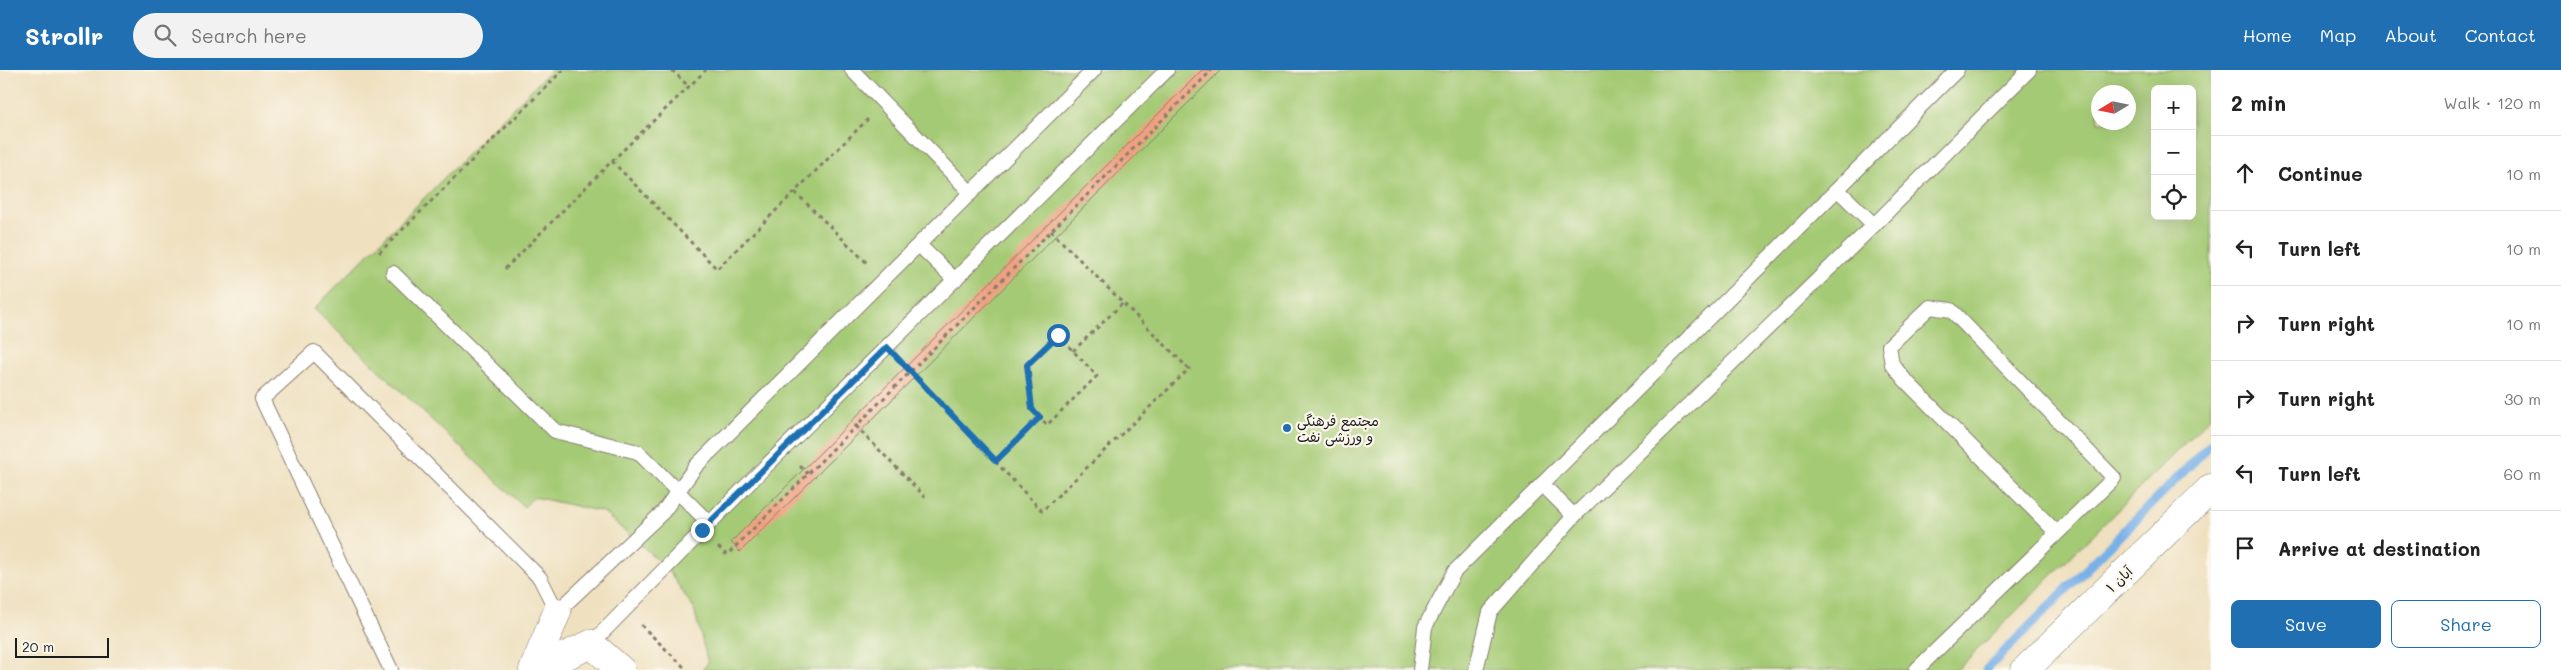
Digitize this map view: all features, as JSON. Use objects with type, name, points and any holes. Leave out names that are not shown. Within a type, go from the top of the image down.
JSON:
[{"type":"street","name":"آبان ۱","points":[[2025,670],[2211,488]]},
{"type":"street","points":[[534,670],[557,612]]},
{"type":"street","points":[[534,670],[591,644],[621,670]]},
{"type":"lane","points":[[852,70],[971,193]]},
{"type":"lane","points":[[391,670],[262,399],[314,352],[540,578],[557,612],[663,512],[696,466],[1094,70]]},
{"type":"lane","points":[[591,644],[705,527],[1167,70]]},
{"type":"lane","points":[[1420,670],[1425,627],[1454,572],[1957,70]]},
{"type":"lane","points":[[1476,670],[1490,612],[1574,516],[1874,225],[2028,70]]},
{"type":"lane","points":[[1838,190],[1874,225]]},
{"type":"lane","points":[[919,245],[956,280]]},
{"type":"lane","points":[[393,273],[555,431],[638,452],[677,491],[705,527]]},
{"type":"lane","points":[[1916,670],[2114,478],[1951,310],[1930,307],[1889,346],[1892,364],[1904,379],[2057,533]]},
{"type":"lane","points":[[1542,484],[1574,516]]},
{"type":"path","points":[[393,273],[375,256],[563,70]]},
{"type":"path","points":[[672,70],[689,87]]},
{"type":"path","points":[[505,269],[706,70]]},
{"type":"path","points":[[705,527],[727,555],[1212,70]]},
{"type":"path","points":[[612,161],[717,269],[884,103]]},
{"type":"path","points":[[795,192],[868,263]]},
{"type":"path","points":[[887,347],[1042,511],[1188,369],[1052,231]]},
{"type":"path","points":[[1073,351],[1123,303]]},
{"type":"path","points":[[1058,335],[1073,351],[1097,376],[1047,425],[1032,409],[1027,365],[1058,335]]},
{"type":"path","points":[[996,461],[1040,417]]},
{"type":"path","points":[[856,426],[925,497]]},
{"type":"path","points":[[624,610],[687,670]]},
{"type":"green space","points":[[551,70],[2211,70],[2211,417],[1957,670],[702,670],[708,663],[694,609],[666,567],[603,512],[534,497],[524,507],[314,309]]},
{"type":"building","points":[[1202,70],[1221,70],[740,552],[731,542]]},
{"type":"waterway","points":[[1986,670],[2211,444]]},
{"type":"place","name":"مجتمع فرهنگى و ورزشى نفت","points":[[1287,428]]},
{"type":"route","points":[[702,530],[887,347],[996,461],[1040,417],[1032,409],[1027,365],[1058,335]]}]
